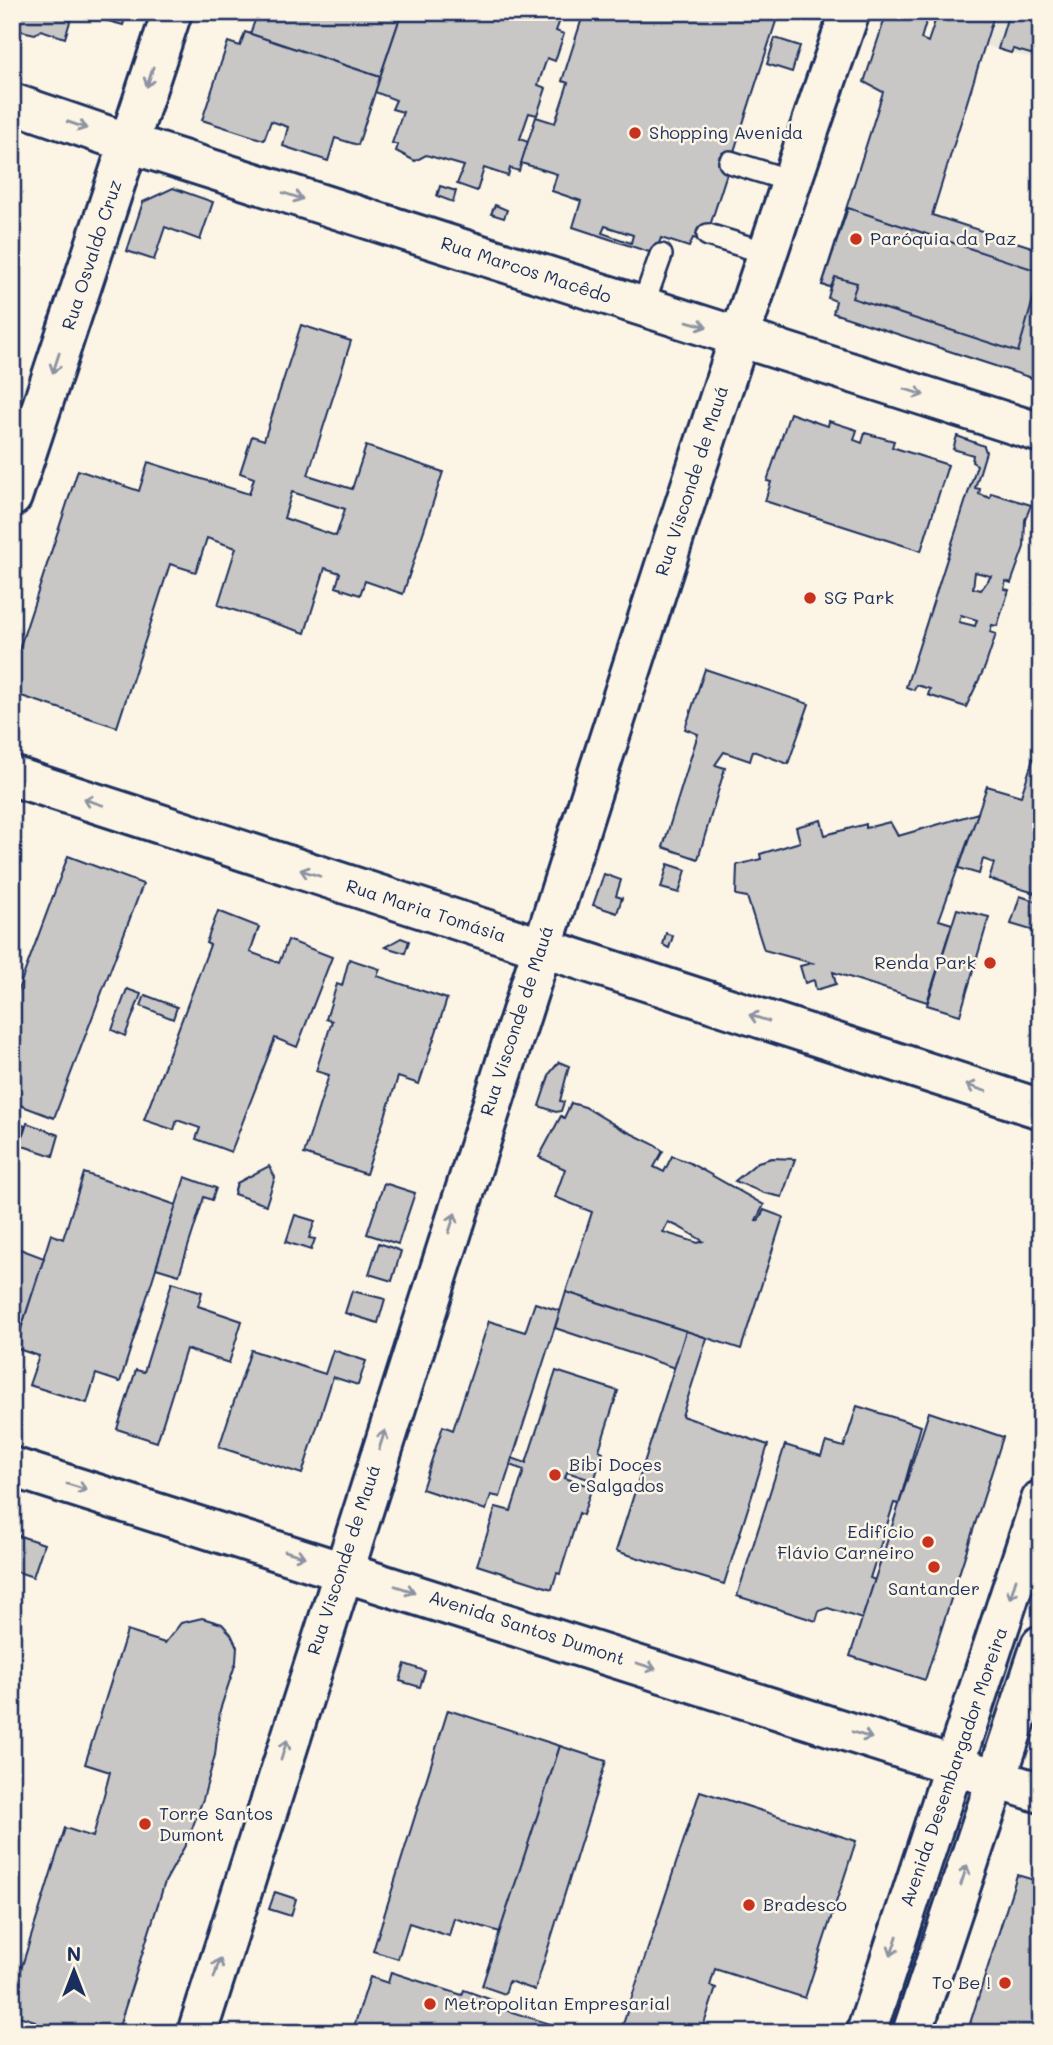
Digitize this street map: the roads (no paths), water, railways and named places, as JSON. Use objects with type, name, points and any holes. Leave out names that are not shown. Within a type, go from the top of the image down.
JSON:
[{"type":"street","name":"Rua Osvaldo Cruz","points":[[12,497],[172,12]]},
{"type":"street","name":"Rua Visconde de Mauá","points":[[197,2033],[341,1568],[541,948],[739,336],[850,12]]},
{"type":"street","name":"Rua Marcos Macêdo","points":[[12,103],[129,144],[1041,433]]},
{"type":"street","name":"Rua Maria Tomásia","points":[[12,776],[1041,1109]]},
{"type":"street","name":"Avenida Santos Dumont","points":[[12,1467],[341,1568],[1041,1793]]},
{"type":"street","name":"Avenida Desembargador Moreira","points":[[866,2033],[1041,1500]]},
{"type":"street","points":[[912,2033],[1041,1645]]},
{"type":"lane","points":[[730,162],[791,181]]},
{"type":"lane","points":[[708,235],[767,253]]},
{"type":"lane","points":[[642,308],[661,255]]},
{"type":"place","name":"Shopping Avenida","points":[[635,133]]},
{"type":"place","name":"Paróquia da Paz","points":[[856,239]]},
{"type":"place","name":"SG Park","points":[[810,598]]},
{"type":"place","name":"Renda Park","points":[[990,963]]},
{"type":"place","name":"Bibi Doces e Salgados","points":[[555,1475]]},
{"type":"place","name":"Edifício Flávio Carneiro","points":[[928,1542]]},
{"type":"place","name":"Santander","points":[[934,1567]]},
{"type":"place","name":"Torre Santos Dumont","points":[[145,1824]]},
{"type":"place","name":"Bradesco","points":[[749,1905]]},
{"type":"place","name":"To Be !","points":[[1005,1983]]},
{"type":"place","name":"Metropolitan Empresarial","points":[[430,2004]]}]
